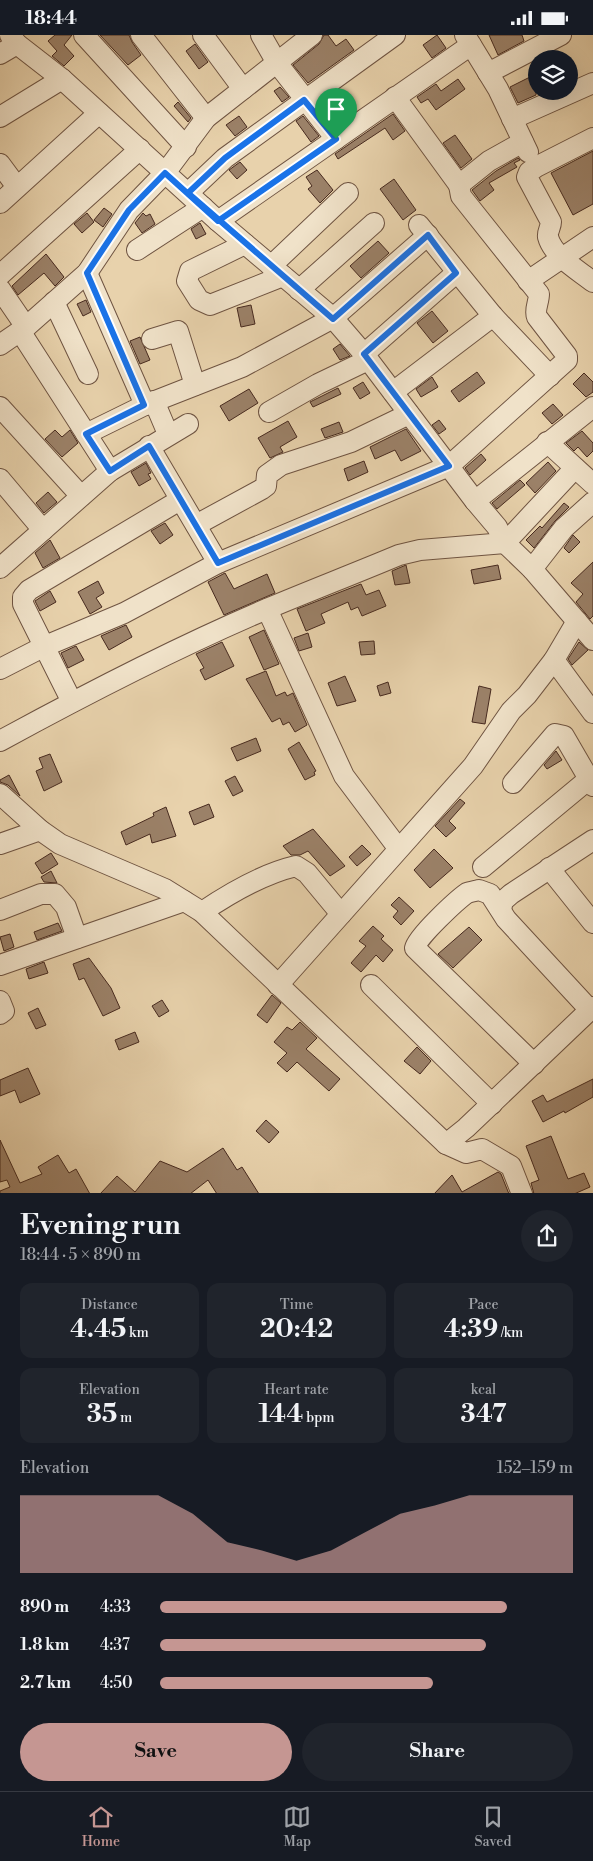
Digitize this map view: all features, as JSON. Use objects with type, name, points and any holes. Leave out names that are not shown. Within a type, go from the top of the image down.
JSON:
[{"type":"street","points":[[84,35],[186,147]]},
{"type":"street","points":[[203,35],[243,89]]},
{"type":"street","points":[[261,35],[277,63],[336,139]]},
{"type":"street","points":[[0,345],[23,329],[87,273],[129,210],[165,173],[206,118],[312,35]]},
{"type":"street","points":[[188,193],[225,158],[395,35]]},
{"type":"street","points":[[488,73],[561,35]]},
{"type":"street","points":[[150,38],[206,118]]},
{"type":"street","points":[[218,221],[395,97],[468,40],[488,73],[536,167]]},
{"type":"street","points":[[9,44],[62,79],[218,221],[333,319],[366,357],[475,501],[497,527],[505,543],[532,569],[593,640]]},
{"type":"street","points":[[0,117],[62,79]]},
{"type":"street","points":[[512,119],[593,83]]},
{"type":"street","points":[[0,669],[43,647],[124,613],[218,563],[449,466],[566,360],[567,356],[537,317],[535,312],[539,301],[538,294],[461,195],[459,185],[395,97]]},
{"type":"street","points":[[0,203],[99,113]]},
{"type":"street","points":[[593,138],[536,167],[529,172],[527,177],[551,222],[547,234],[549,240],[562,258],[593,282]]},
{"type":"street","points":[[459,185],[489,161],[523,142]]},
{"type":"street","points":[[0,275],[140,149]]},
{"type":"street","points":[[0,164],[17,187]]},
{"type":"street","points":[[245,244],[190,271],[187,281],[199,301],[210,305],[277,271],[348,193]]},
{"type":"street","points":[[138,250],[203,207]]},
{"type":"street","points":[[299,290],[374,223]]},
{"type":"street","points":[[86,434],[149,403],[242,367],[333,319],[423,230],[492,316],[550,376]]},
{"type":"street","points":[[528,281],[593,237]]},
{"type":"street","points":[[87,273],[149,403],[168,434]]},
{"type":"street","points":[[269,412],[366,357],[456,273]]},
{"type":"street","points":[[0,289],[110,471]]},
{"type":"street","points":[[54,302],[88,374]]},
{"type":"street","points":[[393,392],[492,316]]},
{"type":"street","points":[[152,339],[178,331],[195,385]]},
{"type":"street","points":[[0,407],[81,496]]},
{"type":"street","points":[[475,501],[593,407]]},
{"type":"street","points":[[196,525],[262,489],[266,486],[267,475],[281,465],[351,442],[409,414]]},
{"type":"street","points":[[0,568],[110,471],[168,434],[188,424]]},
{"type":"street","points":[[547,442],[593,484]]},
{"type":"street","points":[[149,446],[218,563]]},
{"type":"street","points":[[0,741],[72,702],[268,609],[399,555],[420,550],[505,543],[575,468]]},
{"type":"street","points":[[0,479],[44,529]]},
{"type":"street","points":[[72,702],[22,604],[24,597],[29,590],[180,500]]},
{"type":"street","points":[[532,569],[564,528],[593,502]]},
{"type":"street","points":[[268,609],[344,776],[398,848]]},
{"type":"street","points":[[278,985],[473,766],[511,711],[527,695],[554,660],[576,621]]},
{"type":"street","points":[[554,660],[593,713]]},
{"type":"street","points":[[482,867],[591,783],[564,736],[555,734],[513,783]]},
{"type":"street","points":[[0,794],[40,830],[60,844],[165,889],[202,912],[446,1144],[466,1153],[482,1149],[511,1166],[522,1193]]},
{"type":"street","points":[[0,844],[40,830]]},
{"type":"street","points":[[501,909],[503,901],[549,867],[592,842]]},
{"type":"street","points":[[202,912],[223,897],[278,870],[296,866],[307,873],[341,913]]},
{"type":"street","points":[[549,867],[593,923]]},
{"type":"street","points":[[446,1144],[492,1104],[592,1009],[506,919],[490,894],[479,890],[467,893],[416,942],[415,948],[534,1064]]},
{"type":"street","points":[[0,910],[41,894],[55,894],[66,907],[77,938]]},
{"type":"street","points":[[0,965],[184,901]]},
{"type":"street","points":[[371,985],[492,1104]]},
{"type":"street","points":[[0,1001],[4,1011],[0,1014]]},
{"type":"building","points":[[55,35],[72,35],[64,45],[74,56],[64,66],[52,56],[57,51],[48,41]]},
{"type":"building","points":[[100,35],[129,35],[141,55],[128,65]]},
{"type":"building","points":[[324,35],[328,35],[336,46],[346,39],[354,50],[308,83],[293,65],[319,44]]},
{"type":"building","points":[[437,35],[446,48],[432,58],[423,45]]},
{"type":"building","points":[[489,35],[522,35],[524,41],[498,55]]},
{"type":"building","points":[[195,44],[208,62],[199,69],[186,51]]},
{"type":"building","points":[[528,78],[528,99],[518,103],[510,87]]},
{"type":"building","points":[[458,79],[465,89],[436,110],[428,99],[421,103],[417,97],[436,84],[441,91]]},
{"type":"building","points":[[280,87],[289,97],[282,102],[274,91]]},
{"type":"building","points":[[178,102],[191,118],[188,122],[174,106]]},
{"type":"building","points":[[393,114],[405,131],[393,140],[385,128],[338,159],[335,154]]},
{"type":"building","points":[[239,116],[247,127],[235,136],[226,125]]},
{"type":"building","points":[[303,116],[319,136],[311,142],[296,121]]},
{"type":"building","points":[[455,135],[472,159],[461,168],[443,143]]},
{"type":"building","points":[[593,151],[593,204],[573,215],[551,173]]},
{"type":"building","points":[[518,158],[520,160],[514,163],[517,167],[489,183],[494,190],[480,201],[472,190],[496,171]]},
{"type":"building","points":[[240,162],[247,170],[237,179],[229,170]]},
{"type":"building","points":[[317,170],[333,190],[320,203],[308,189],[312,186],[306,177]]},
{"type":"building","points":[[394,179],[416,210],[403,220],[380,189]]},
{"type":"building","points":[[104,208],[112,214],[103,227],[94,220]]},
{"type":"building","points":[[87,213],[94,222],[82,233],[74,224]]},
{"type":"building","points":[[143,213],[146,216],[150,214],[155,224],[142,233],[135,223]]},
{"type":"building","points":[[200,223],[206,234],[196,239],[191,229]]},
{"type":"building","points":[[378,241],[389,253],[361,278],[350,266]]},
{"type":"building","points":[[46,254],[64,277],[55,286],[44,273],[18,295],[12,286]]},
{"type":"building","points":[[86,300],[91,312],[83,316],[77,304]]},
{"type":"building","points":[[251,305],[255,324],[241,327],[237,308]]},
{"type":"building","points":[[432,311],[448,331],[433,343],[417,323]]},
{"type":"building","points":[[140,337],[150,360],[140,364],[130,341]]},
{"type":"building","points":[[340,344],[350,356],[340,360],[333,349]]},
{"type":"building","points":[[477,372],[485,383],[459,402],[451,391]]},
{"type":"building","points":[[584,373],[593,382],[593,392],[586,397],[573,384]]},
{"type":"building","points":[[432,377],[438,387],[421,397],[416,389]]},
{"type":"building","points":[[363,382],[370,393],[360,399],[353,388]]},
{"type":"building","points":[[338,388],[341,394],[313,407],[310,402]]},
{"type":"building","points":[[249,389],[258,403],[229,421],[220,406]]},
{"type":"building","points":[[553,404],[563,415],[552,424],[542,413]]},
{"type":"building","points":[[439,420],[446,429],[439,434],[432,425]]},
{"type":"building","points":[[288,421],[297,437],[280,447],[283,452],[270,458],[258,438]]},
{"type":"building","points":[[339,422],[343,432],[325,438],[321,429]]},
{"type":"building","points":[[406,429],[421,451],[401,461],[395,450],[375,459],[370,447]]},
{"type":"building","points":[[55,430],[62,437],[70,430],[78,443],[62,457],[45,439]]},
{"type":"building","points":[[582,431],[593,443],[593,451],[587,457],[578,447],[574,451],[566,443]]},
{"type":"building","points":[[481,454],[486,460],[470,475],[465,468]]},
{"type":"building","points":[[364,461],[368,472],[348,481],[344,469]]},
{"type":"building","points":[[548,462],[556,471],[535,493],[526,483]]},
{"type":"building","points":[[146,463],[151,473],[148,474],[151,479],[139,486],[131,472]]},
{"type":"building","points":[[520,480],[525,485],[497,509],[492,503]]},
{"type":"building","points":[[48,492],[57,502],[44,513],[36,503]]},
{"type":"building","points":[[564,503],[569,507],[555,521],[534,548],[526,540],[540,526],[542,528]]},
{"type":"building","points":[[165,523],[173,535],[160,544],[151,531]]},
{"type":"building","points":[[573,535],[580,542],[569,553],[564,548]]},
{"type":"building","points":[[50,540],[60,558],[43,568],[35,553]]},
{"type":"building","points":[[593,562],[593,616],[590,619],[576,602],[583,594],[571,583]]},
{"type":"building","points":[[406,565],[410,583],[395,585],[392,571]]},
{"type":"building","points":[[498,565],[501,579],[474,584],[471,570]]},
{"type":"building","points":[[225,573],[234,589],[267,574],[275,593],[224,615],[208,582]]},
{"type":"building","points":[[98,581],[104,593],[96,598],[102,607],[90,614],[78,592]]},
{"type":"building","points":[[361,584],[366,595],[379,590],[386,606],[362,616],[358,607],[351,610],[348,602],[321,614],[325,623],[306,631],[297,609]]},
{"type":"building","points":[[50,591],[56,602],[40,611],[35,601]]},
{"type":"building","points":[[126,625],[132,637],[109,650],[101,636]]},
{"type":"building","points":[[264,630],[279,664],[264,670],[249,637]]},
{"type":"building","points":[[308,633],[312,647],[299,651],[294,638]]},
{"type":"building","points":[[374,641],[375,654],[361,655],[359,642]]},
{"type":"building","points":[[222,642],[234,666],[205,680],[200,670],[204,668],[196,654]]},
{"type":"building","points":[[579,642],[588,650],[572,665],[568,659]]},
{"type":"building","points":[[76,646],[84,660],[68,668],[61,653]]},
{"type":"building","points":[[266,671],[276,696],[285,692],[287,696],[293,693],[307,725],[295,732],[289,722],[283,725],[280,718],[272,722],[246,679]]},
{"type":"building","points":[[345,676],[356,701],[337,706],[328,683]]},
{"type":"building","points":[[388,682],[391,693],[380,696],[377,686]]},
{"type":"building","points":[[479,686],[491,689],[485,724],[472,722]]},
{"type":"building","points":[[256,738],[261,751],[237,761],[231,748]]},
{"type":"building","points":[[299,742],[316,771],[314,772],[315,775],[305,780],[288,749]]},
{"type":"building","points":[[556,751],[562,760],[547,769],[544,765]]},
{"type":"building","points":[[50,754],[62,782],[44,791],[36,771],[43,768],[39,758]]},
{"type":"building","points":[[9,775],[20,796],[8,785],[0,782],[0,780]]},
{"type":"building","points":[[235,776],[243,791],[233,796],[225,781]]},
{"type":"building","points":[[460,799],[465,803],[449,821],[456,828],[446,837],[435,826]]},
{"type":"building","points":[[209,804],[214,817],[194,825],[189,812]]},
{"type":"building","points":[[166,807],[176,836],[152,843],[150,834],[126,845],[121,832],[154,816],[153,813]]},
{"type":"building","points":[[313,829],[345,866],[330,876],[308,851],[300,855],[291,855],[283,846]]},
{"type":"building","points":[[362,845],[371,854],[357,866],[349,857]]},
{"type":"building","points":[[434,849],[453,868],[430,888],[414,870]]},
{"type":"building","points":[[51,853],[58,864],[42,874],[35,863]]},
{"type":"building","points":[[51,871],[57,883],[44,882],[41,877]]},
{"type":"building","points":[[399,897],[414,911],[401,925],[393,917],[398,911],[391,905]]},
{"type":"building","points":[[58,923],[62,931],[37,940],[34,932]]},
{"type":"building","points":[[373,926],[384,936],[381,939],[393,950],[383,962],[376,955],[361,972],[351,963],[366,946],[359,941]]},
{"type":"building","points":[[469,927],[482,940],[453,968],[438,954]]},
{"type":"building","points":[[10,934],[14,947],[4,951],[0,937]]},
{"type":"building","points":[[89,958],[111,988],[120,1008],[103,1016],[84,978],[79,980],[73,964]]},
{"type":"building","points":[[44,962],[48,973],[29,979],[26,969]]},
{"type":"building","points":[[272,995],[281,1003],[267,1023],[257,1015]]},
{"type":"building","points":[[162,1000],[169,1011],[159,1017],[152,1006]]},
{"type":"building","points":[[38,1008],[46,1025],[36,1029],[28,1013]]},
{"type":"building","points":[[300,1022],[317,1038],[306,1049],[340,1079],[329,1091],[297,1062],[287,1072],[277,1063],[287,1053],[274,1042],[287,1027],[292,1030]]},
{"type":"building","points":[[135,1032],[139,1042],[119,1050],[115,1040]]},
{"type":"building","points":[[417,1047],[431,1061],[420,1074],[404,1061]]},
{"type":"building","points":[[28,1068],[40,1094],[20,1103],[15,1090],[0,1096],[0,1080]]},
{"type":"building","points":[[593,1079],[593,1097],[565,1113],[564,1111],[543,1122],[532,1101],[543,1095],[547,1102]]},
{"type":"building","points":[[266,1120],[279,1132],[269,1143],[256,1131]]},
{"type":"building","points":[[551,1136],[568,1179],[584,1173],[590,1187],[576,1193],[534,1193],[531,1183],[539,1180],[526,1146]]},
{"type":"building","points":[[0,1140],[20,1183],[42,1174],[38,1167],[58,1155],[69,1173],[76,1169],[89,1193],[0,1193],[0,1191],[10,1187],[7,1180],[0,1182]]},
{"type":"building","points":[[223,1148],[237,1170],[242,1167],[258,1193],[216,1193],[208,1180],[191,1193],[101,1193],[117,1176],[135,1192],[160,1161],[187,1172]]},
{"type":"building","points":[[498,1172],[501,1174],[509,1193],[435,1193],[452,1175],[462,1192]]},
{"type":"route","points":[[336,139],[218,221],[165,173],[129,210],[87,273],[144,405],[86,434],[110,471],[149,446],[218,563],[449,466],[364,354],[456,273],[428,235],[333,319],[218,221],[188,193],[225,158],[304,100],[336,139]]}]
